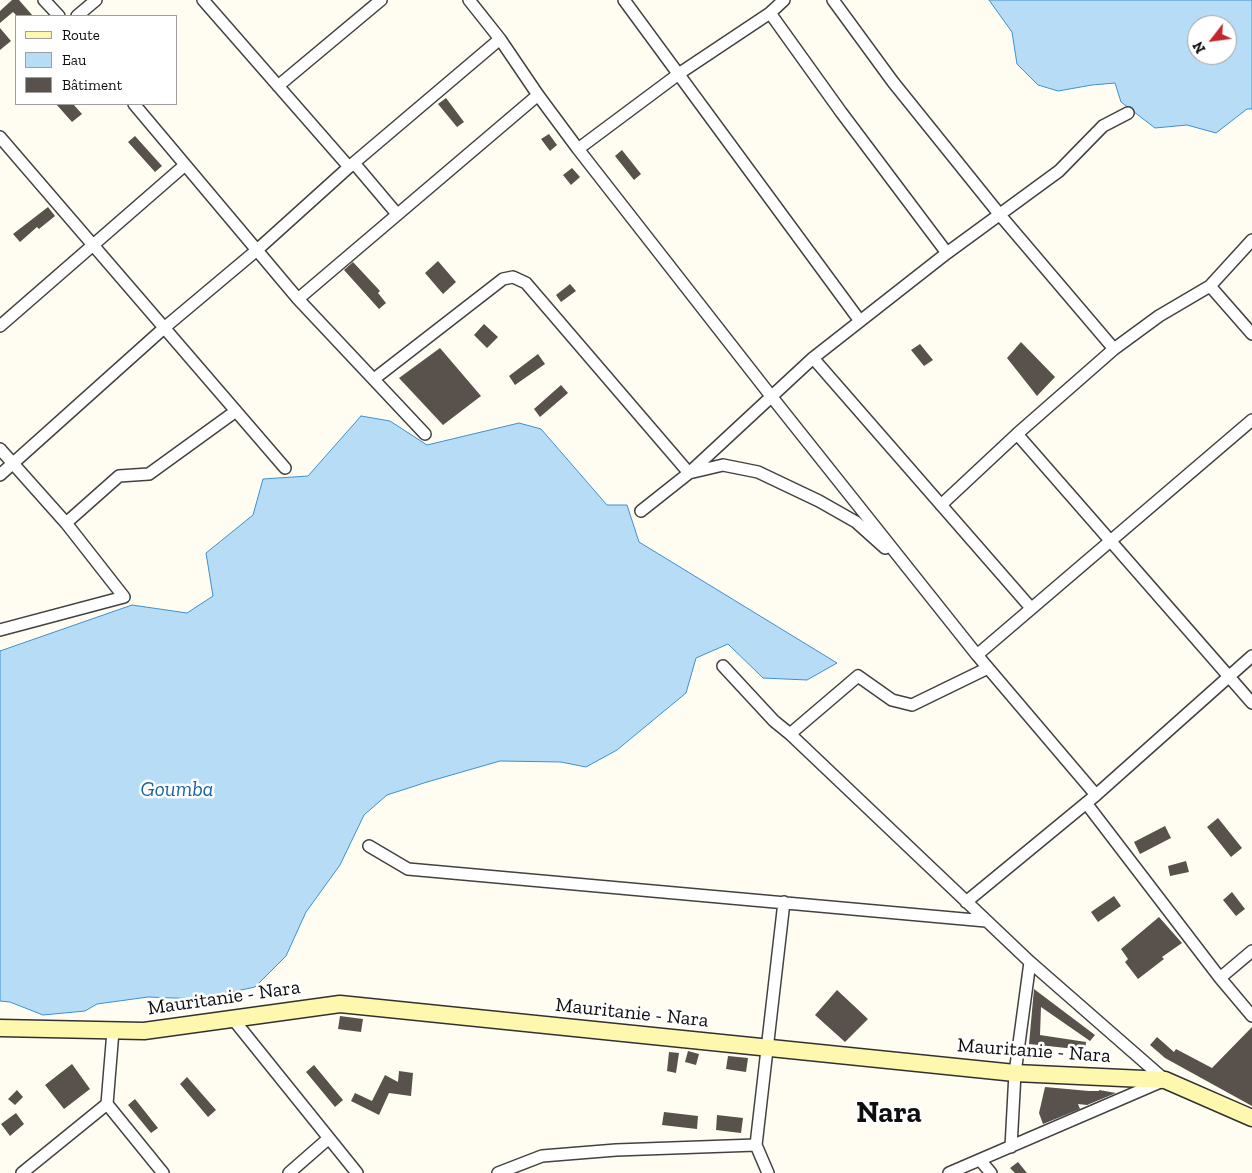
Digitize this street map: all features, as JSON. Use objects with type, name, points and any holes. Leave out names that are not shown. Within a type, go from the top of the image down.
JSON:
[{"type":"main road","name":"Mauritanie - Nara","points":[[0,1028],[144,1031],[340,1004],[1015,1074],[1166,1080],[1252,1118]]},
{"type":"street","points":[[44,0],[58,15]]},
{"type":"street","points":[[78,15],[96,0]]},
{"type":"street","points":[[203,0],[278,86],[397,214]]},
{"type":"street","points":[[278,86],[382,0]]},
{"type":"street","points":[[469,0],[500,39],[578,149],[771,396],[977,655],[1096,795]]},
{"type":"street","points":[[624,0],[680,73],[860,321]]},
{"type":"street","points":[[578,149],[680,73],[770,13],[784,0]]},
{"type":"street","points":[[833,0],[893,82],[1000,215],[1114,348]]},
{"type":"street","points":[[770,13],[840,112],[947,253]]},
{"type":"street","points":[[0,475],[164,328],[500,39]]},
{"type":"street","points":[[298,299],[538,95]]},
{"type":"street","points":[[135,105],[298,299],[425,434]]},
{"type":"street","points":[[641,510],[689,473],[813,358],[947,253],[1059,171],[1103,126],[1128,113]]},
{"type":"street","points":[[0,137],[285,468]]},
{"type":"street","points":[[0,326],[185,165]]},
{"type":"street","points":[[941,505],[1017,434],[1114,348],[1159,316],[1210,286],[1252,240]]},
{"type":"street","points":[[374,380],[503,279],[513,277],[526,284],[689,473]]},
{"type":"street","points":[[1210,286],[1252,334]]},
{"type":"street","points":[[813,358],[1031,608]]},
{"type":"street","points":[[66,523],[119,476],[149,474],[236,411]]},
{"type":"street","points":[[977,655],[1252,420]]},
{"type":"street","points":[[1017,434],[1252,703]]},
{"type":"street","points":[[0,448],[66,523],[124,597],[0,630]]},
{"type":"street","points":[[689,473],[723,465],[758,472],[819,501],[856,522],[908,569]]},
{"type":"street","points":[[966,902],[1086,804],[1252,656]]},
{"type":"street","points":[[723,666],[774,721],[790,734],[986,921],[1030,962],[1166,1080],[949,1173]]},
{"type":"street","points":[[790,734],[858,676],[892,700],[912,705],[988,668]]},
{"type":"street","points":[[1086,804],[1220,978],[1252,1016]]},
{"type":"street","points":[[369,846],[408,869],[986,921]]},
{"type":"street","points":[[768,1173],[756,1145],[784,902]]},
{"type":"street","points":[[1220,978],[1252,951]]},
{"type":"street","points":[[1011,1147],[1015,1074],[1030,962]]},
{"type":"street","points":[[233,1019],[357,1173]]},
{"type":"street","points":[[113,1031],[108,1104],[163,1173]]},
{"type":"street","points":[[22,1173],[108,1104]]},
{"type":"street","points":[[289,1173],[329,1138]]},
{"type":"street","points":[[498,1173],[542,1156],[616,1150],[756,1145]]},
{"type":"street","points":[[980,1160],[991,1173]]},
{"type":"water","points":[[989,0],[1252,0],[1252,109],[1247,109],[1216,133],[1187,125],[1155,128],[1121,102],[1115,83],[1058,91],[1038,85],[1017,64],[1012,32]]},
{"type":"water","name":"Goumba","points":[[361,416],[390,421],[427,445],[519,423],[541,429],[607,505],[627,505],[639,542],[837,663],[807,680],[763,678],[728,644],[696,658],[686,693],[617,750],[586,767],[561,762],[500,761],[387,795],[364,815],[340,865],[306,912],[286,956],[255,987],[200,999],[148,997],[97,1004],[85,1011],[43,1015],[10,1002],[0,1001],[0,651],[132,605],[187,613],[213,596],[206,553],[253,515],[263,479],[308,476]]},
{"type":"building","points":[[12,0],[19,0],[32,15],[16,15],[13,12],[0,23],[0,11]]},
{"type":"building","points":[[0,28],[11,41],[0,50]]},
{"type":"building","points":[[446,98],[464,122],[457,127],[438,104]]},
{"type":"building","points":[[57,105],[74,105],[82,114],[72,122]]},
{"type":"building","points":[[549,134],[557,145],[550,151],[541,139]]},
{"type":"building","points":[[135,136],[162,166],[155,172],[128,142]]},
{"type":"building","points":[[622,150],[641,174],[634,180],[615,156]]},
{"type":"building","points":[[572,168],[580,177],[571,185],[563,175]]},
{"type":"building","points":[[48,207],[55,216],[39,229],[37,227],[20,242],[13,234]]},
{"type":"building","points":[[438,261],[456,282],[443,294],[425,273]]},
{"type":"building","points":[[353,262],[380,291],[378,293],[386,303],[379,309],[344,270]]},
{"type":"building","points":[[570,284],[576,291],[561,302],[556,295]]},
{"type":"building","points":[[484,324],[498,337],[487,348],[474,335]]},
{"type":"building","points":[[1021,342],[1055,377],[1037,396],[1007,358]]},
{"type":"building","points":[[920,344],[933,360],[924,366],[911,350]]},
{"type":"building","points":[[440,348],[481,396],[443,425],[399,378]]},
{"type":"building","points":[[538,354],[545,364],[515,385],[509,376]]},
{"type":"building","points":[[561,385],[568,393],[540,417],[534,409]]},
{"type":"building","points":[[1218,818],[1242,848],[1231,857],[1207,827]]},
{"type":"building","points":[[1165,826],[1171,838],[1140,854],[1134,842]]},
{"type":"building","points":[[1186,861],[1189,872],[1170,876],[1168,866]]},
{"type":"building","points":[[1232,892],[1245,909],[1236,916],[1223,900]]},
{"type":"building","points":[[1114,896],[1121,906],[1098,922],[1091,912]]},
{"type":"building","points":[[1159,917],[1182,943],[1162,957],[1164,959],[1138,979],[1125,962],[1128,959],[1121,949]]},
{"type":"building","points":[[1034,989],[1095,1035],[1090,1041],[1041,1007],[1040,1035],[1086,1042],[1085,1050],[1029,1044]]},
{"type":"building","points":[[837,990],[868,1019],[845,1042],[815,1015]]},
{"type":"building","points":[[340,1016],[363,1019],[361,1032],[338,1029]]},
{"type":"building","points":[[1252,1027],[1252,1106],[1165,1058],[1150,1045],[1157,1037],[1174,1052],[1176,1049],[1212,1068]]},
{"type":"building","points":[[688,1051],[699,1054],[696,1065],[685,1062]]},
{"type":"building","points":[[669,1052],[679,1053],[676,1073],[667,1071]]},
{"type":"building","points":[[728,1056],[748,1058],[746,1072],[726,1069]]},
{"type":"building","points":[[72,1064],[90,1089],[64,1109],[45,1085]]},
{"type":"building","points":[[314,1065],[343,1100],[335,1107],[306,1072]]},
{"type":"building","points":[[399,1071],[413,1073],[411,1096],[389,1093],[379,1115],[351,1101],[355,1093],[372,1101],[385,1075],[398,1082]]},
{"type":"building","points":[[187,1077],[216,1110],[208,1117],[180,1084]]},
{"type":"building","points":[[1045,1087],[1089,1091],[1099,1090],[1116,1093],[1087,1105],[1078,1104],[1080,1109],[1043,1124],[1039,1113]]},
{"type":"building","points":[[17,1090],[23,1097],[15,1105],[8,1099]]},
{"type":"building","points":[[135,1099],[158,1128],[151,1133],[128,1105]]},
{"type":"building","points":[[664,1112],[698,1116],[697,1129],[662,1125]]},
{"type":"building","points":[[16,1113],[24,1124],[10,1136],[1,1124]]},
{"type":"building","points":[[717,1115],[743,1118],[741,1133],[716,1130]]},
{"type":"building","points":[[1018,1162],[1027,1173],[1015,1173],[1010,1168]]},
{"type":"district","name":"Nara","points":[[889,1113]]}]
